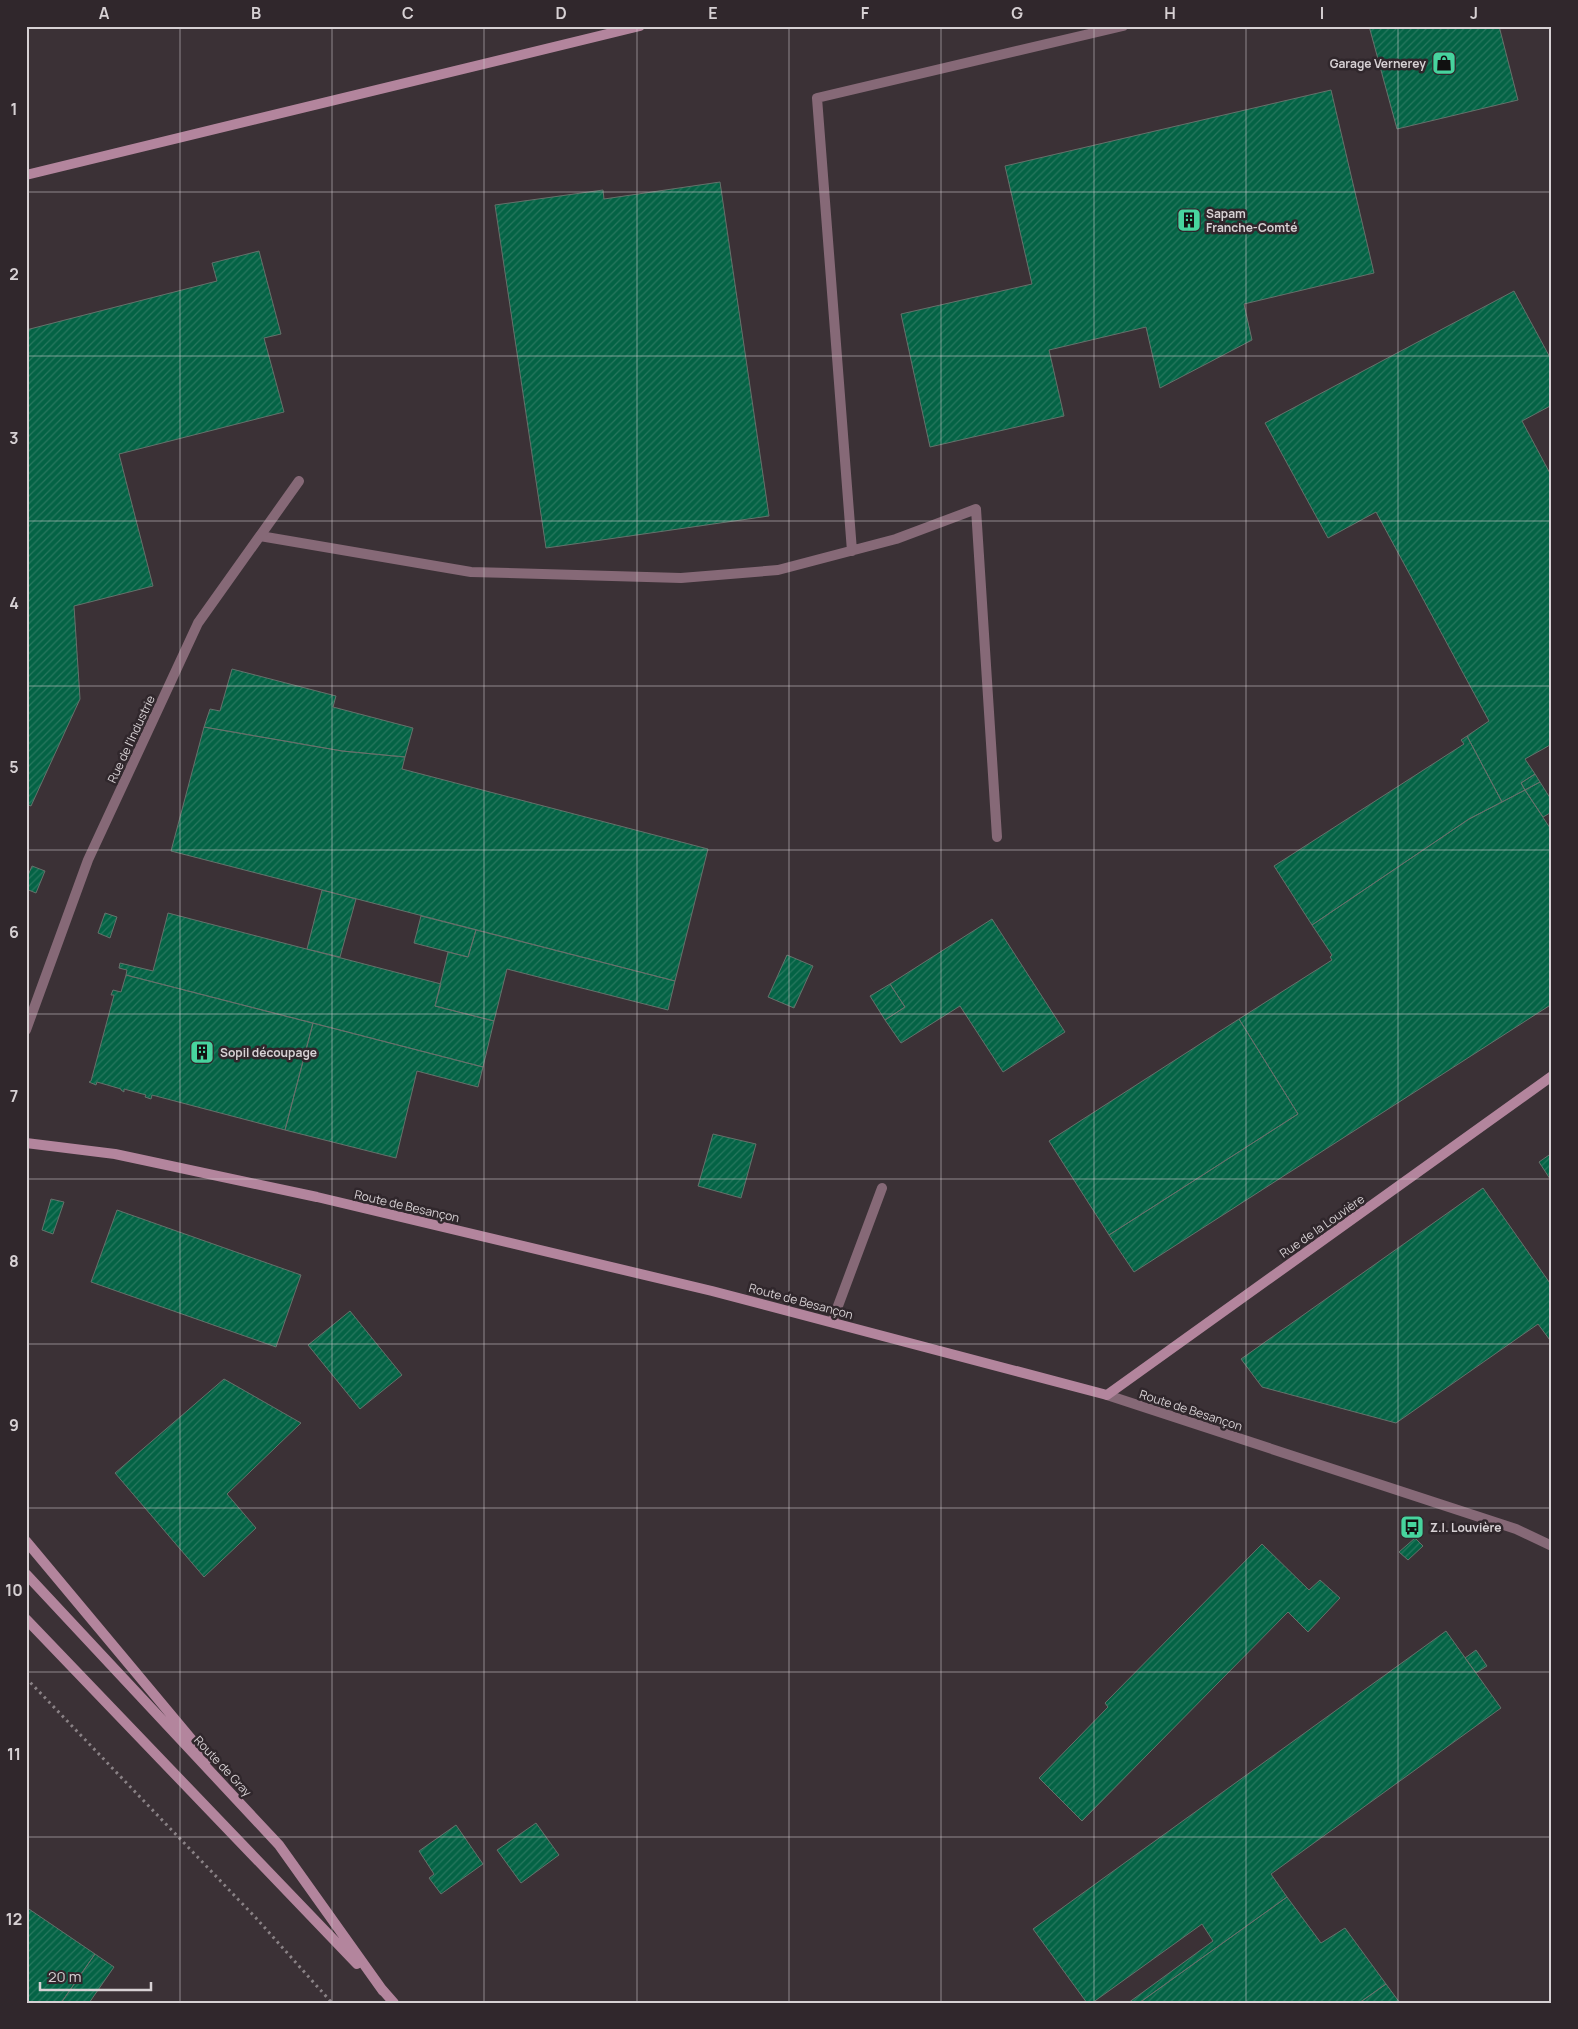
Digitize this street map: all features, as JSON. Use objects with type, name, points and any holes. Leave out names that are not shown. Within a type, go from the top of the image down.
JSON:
[{"type":"street","points":[[26,175],[640,26]]},
{"type":"street","points":[[852,550],[817,98],[1124,26]]},
{"type":"street","name":"Rue de l'Industrie","points":[[26,1030],[88,860],[198,623],[299,481]]},
{"type":"street","points":[[260,536],[471,572],[681,578],[778,570],[896,539],[976,509],[997,838]]},
{"type":"street","name":"Rue de la Louvière","points":[[1107,1395],[1552,1076]]},
{"type":"street","name":"Route de Besançon","points":[[26,1143],[115,1154],[317,1197],[712,1291],[832,1322],[1107,1395],[1516,1529],[1552,1546]]},
{"type":"street","points":[[832,1322],[882,1188]]},
{"type":"street","points":[[26,1541],[279,1845]]},
{"type":"street","name":"Route de Gray","points":[[26,1574],[279,1845],[383,1991]]},
{"type":"street","name":"Route de Gray","points":[[26,1619],[394,2003]]},
{"type":"path","points":[[26,1678],[256,1918],[332,2003]]},
{"type":"building","name":"Garage Vernerey","points":[[1369,26],[1499,26],[1518,100],[1397,129]]},
{"type":"building","name":"Sapam Franche-Comté","points":[[1331,90],[1374,273],[1244,304],[1252,340],[1160,388],[1146,327],[1049,350],[1064,416],[930,447],[901,314],[1032,284],[1005,166]]},
{"type":"building","points":[[720,182],[769,516],[546,548],[495,205],[603,190],[604,199]]},
{"type":"building","points":[[259,251],[281,334],[264,338],[284,412],[119,454],[153,586],[74,606],[80,699],[31,806],[26,804],[26,330],[217,281],[212,263]]},
{"type":"building","points":[[1514,291],[1552,361],[1552,405],[1522,421],[1552,477],[1552,744],[1525,759],[1535,774],[1521,783],[1525,790],[1502,802],[1467,736],[1489,721],[1376,512],[1328,538],[1265,423]]},
{"type":"building","points":[[232,669],[336,696],[333,707],[413,728],[405,757],[342,751],[204,727],[210,709],[220,711]]},
{"type":"building","points":[[204,727],[342,751],[405,757],[402,769],[708,849],[675,981],[171,851]]},
{"type":"building","points":[[1467,736],[1502,802],[1469,819],[1312,925],[1274,866],[1464,744],[1461,740]]},
{"type":"building","points":[[1535,774],[1540,782],[1525,790],[1521,783]]},
{"type":"building","points":[[1540,782],[1552,801],[1552,812],[1543,817],[1525,790]]},
{"type":"building","points":[[1525,790],[1552,831],[1552,1004],[1134,1272],[1109,1235],[1298,1114],[1239,1019],[1332,960],[1330,957],[1332,955],[1312,925],[1469,819]]},
{"type":"building","points":[[32,866],[45,871],[36,893],[26,889],[26,880]]},
{"type":"building","points":[[322,890],[356,899],[340,957],[307,949]]},
{"type":"building","points":[[105,913],[117,917],[110,938],[98,933]]},
{"type":"building","points":[[168,913],[441,984],[435,1006],[494,1021],[483,1067],[126,975],[127,970],[119,968],[120,963],[153,971]]},
{"type":"building","points":[[421,916],[476,930],[468,957],[414,943]]},
{"type":"building","points":[[992,919],[1065,1032],[1003,1072],[960,1006],[901,1043],[885,1020],[905,1007],[890,984]]},
{"type":"building","points":[[476,930],[675,981],[668,1010],[507,969],[494,1021],[435,1006],[448,952],[468,957]]},
{"type":"building","points":[[787,955],[813,966],[794,1008],[768,997]]},
{"type":"building","name":"Sopil découpage","points":[[126,975],[313,1023],[285,1130],[152,1095],[151,1099],[145,1097],[146,1095],[124,1089],[124,1092],[121,1089],[97,1082],[96,1085],[89,1082],[91,1081],[114,995],[111,995],[113,990],[121,992]]},
{"type":"building","points":[[890,984],[905,1007],[885,1020],[870,996]]},
{"type":"building","points":[[1239,1019],[1298,1114],[1109,1235],[1049,1141]]},
{"type":"building","points":[[313,1023],[483,1067],[478,1087],[417,1071],[396,1158],[285,1130]]},
{"type":"building","points":[[713,1134],[756,1144],[741,1198],[698,1186]]},
{"type":"building","points":[[1552,1153],[1552,1182],[1539,1162]]},
{"type":"building","points":[[1483,1188],[1552,1286],[1552,1343],[1538,1324],[1396,1423],[1262,1387],[1241,1359]]},
{"type":"building","points":[[51,1199],[64,1202],[53,1234],[42,1230]]},
{"type":"building","points":[[117,1210],[301,1275],[276,1347],[91,1282]]},
{"type":"building","points":[[350,1311],[402,1375],[360,1409],[308,1345]]},
{"type":"building","points":[[224,1379],[301,1423],[227,1494],[256,1528],[204,1577],[115,1473]]},
{"type":"building","points":[[1415,1538],[1423,1546],[1408,1560],[1399,1552]]},
{"type":"building","points":[[1262,1544],[1309,1590],[1320,1580],[1340,1598],[1308,1632],[1288,1612],[1082,1821],[1039,1778],[1108,1707],[1105,1703]]},
{"type":"building","points":[[1446,1631],[1501,1708],[1271,1874],[1287,1897],[1139,2003],[1128,2003],[1213,1941],[1202,1924],[1092,2003],[1087,2003],[1033,1929]]},
{"type":"building","points":[[1476,1650],[1487,1666],[1476,1673],[1465,1658]]},
{"type":"building","points":[[536,1823],[559,1855],[521,1883],[497,1850]]},
{"type":"building","points":[[456,1825],[483,1864],[441,1894],[429,1878],[434,1874],[419,1851]]},
{"type":"building","points":[[1287,1897],[1321,1943],[1345,1928],[1386,1984],[1359,2003],[1139,2003]]},
{"type":"building","points":[[26,1907],[95,1954],[61,2003],[26,2003]]},
{"type":"building","points":[[95,1954],[114,1967],[89,2003],[61,2003]]},
{"type":"building","points":[[1386,1984],[1400,2003],[1359,2003]]},
{"type":"place","name":"Garage Vernerey","points":[[1444,63]]},
{"type":"place","name":"Sapam Franche-Comté","points":[[1189,220]]},
{"type":"place","name":"Sopil découpage","points":[[202,1052]]},
{"type":"place","name":"Z.I. Louvière","points":[[1412,1527]]}]
